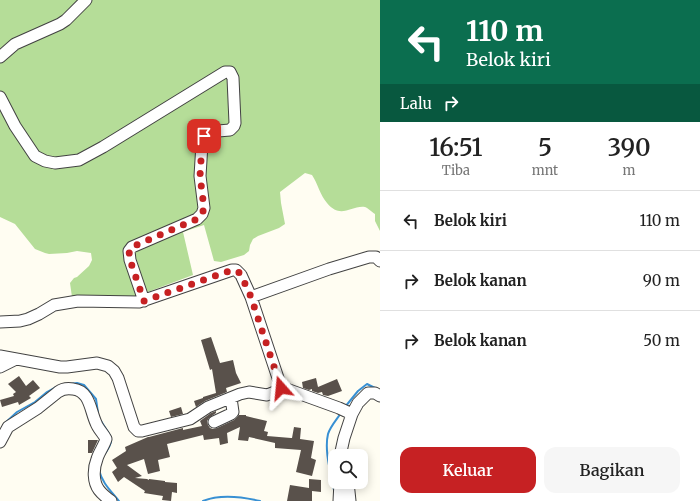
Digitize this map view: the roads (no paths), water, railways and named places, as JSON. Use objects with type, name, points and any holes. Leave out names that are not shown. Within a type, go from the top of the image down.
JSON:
[{"type":"street","points":[[0,57],[15,44],[60,24],[86,0]]},
{"type":"street","points":[[0,98],[15,126],[35,156],[45,161],[55,163],[80,160],[225,72],[230,72],[232,78],[235,123],[230,130],[218,131],[206,134],[204,136],[200,176],[204,208],[202,214],[197,219],[132,247],[129,251],[130,260],[144,301]]},
{"type":"street","points":[[251,297],[329,269],[368,257],[376,257],[380,261]]},
{"type":"street","points":[[0,322],[28,319],[54,305],[60,304],[78,302],[144,301],[232,270],[236,270],[241,275],[251,297],[281,388]]},
{"type":"street","points":[[0,356],[60,367],[98,364],[108,366],[116,373],[134,427],[138,431],[190,419],[208,407],[240,394],[249,392],[267,395],[281,388]]},
{"type":"street","points":[[0,367],[16,359]]},
{"type":"street","points":[[281,388],[340,408],[352,414]]},
{"type":"street","points":[[0,442],[8,427],[38,408],[61,390],[79,390],[85,396],[92,408],[98,428],[106,439],[96,460],[94,477],[99,490],[111,501]]},
{"type":"street","points":[[342,449],[352,414],[358,403],[368,393],[375,393],[380,396]]},
{"type":"street","points":[[214,422],[233,412],[231,398]]},
{"type":"street","points":[[339,501],[340,489]]},
{"type":"street","points":[[349,489],[350,501]]},
{"type":"waterway","points":[[70,384],[77,383],[84,385],[96,399],[98,413]]},
{"type":"waterway","points":[[345,407],[358,391],[367,384],[377,389]]},
{"type":"waterway","points":[[4,424],[17,412],[35,402],[56,387]]},
{"type":"waterway","points":[[334,490],[328,462],[327,441],[330,429],[341,413]]},
{"type":"waterway","points":[[101,421],[111,437],[110,444],[104,455]]},
{"type":"waterway","points":[[99,470],[105,483],[119,501]]},
{"type":"waterway","points":[[203,501],[217,497],[239,497],[260,501]]}]
